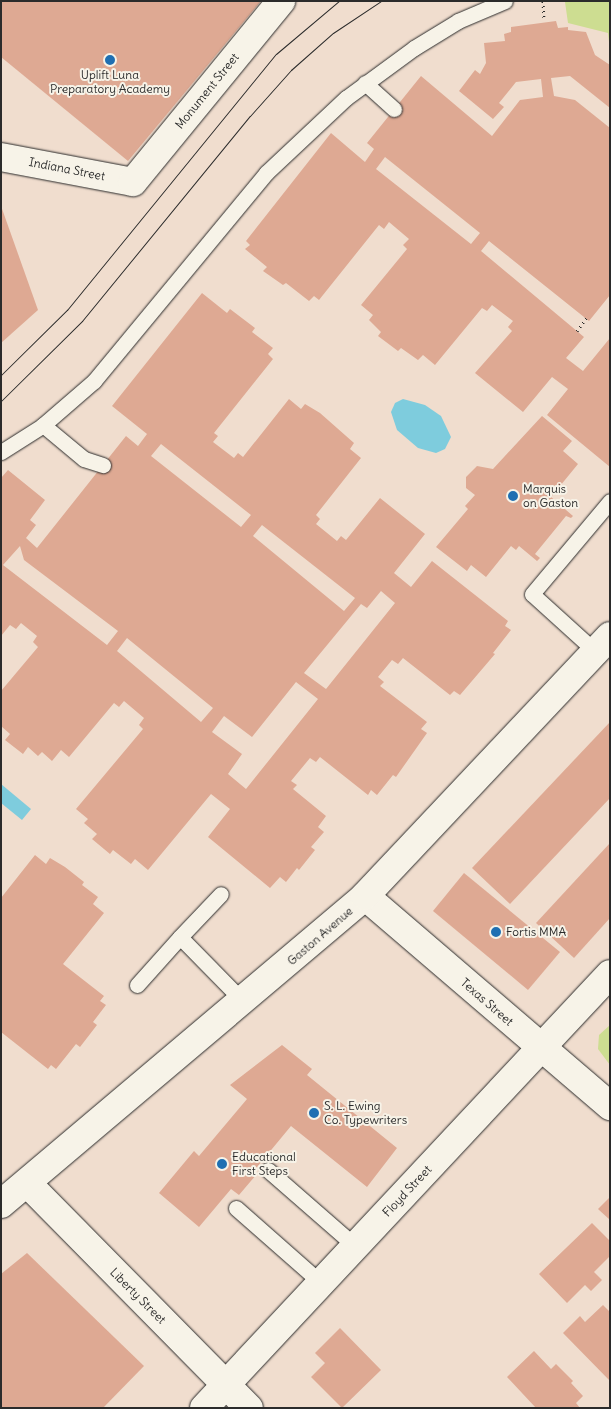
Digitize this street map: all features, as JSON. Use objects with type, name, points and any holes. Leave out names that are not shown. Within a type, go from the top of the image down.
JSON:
[{"type":"street","name":"Monument Street","points":[[133,182],[281,1]]},
{"type":"street","name":"Indiana Street","points":[[1,157],[133,182]]},
{"type":"street","name":"Gaston Avenue","points":[[1,1204],[244,1001],[365,896],[603,644]]},
{"type":"street","name":"Texas Street","points":[[365,896],[610,1106]]},
{"type":"street","name":"Floyd Street","points":[[204,1408],[610,974]]},
{"type":"street","name":"Liberty Street","points":[[27,1183],[249,1408]]},
{"type":"lane","points":[[1,452],[42,425],[94,381],[266,173],[365,83],[458,21],[505,1]]},
{"type":"lane","points":[[365,83],[394,109]]},
{"type":"lane","points":[[42,425],[84,459],[103,465]]},
{"type":"lane","points":[[603,644],[532,594],[610,501]]},
{"type":"lane","points":[[137,984],[222,894]]},
{"type":"lane","points":[[180,937],[244,1001]]},
{"type":"lane","points":[[268,1170],[355,1246]]},
{"type":"lane","points":[[236,1208],[322,1283]]},
{"type":"path","points":[[543,1],[544,20]]},
{"type":"path","points":[[577,331],[586,318]]},
{"type":"green space","points":[[610,1],[610,51],[608,33],[568,23],[565,2]]},
{"type":"green space","points":[[610,1025],[610,1065],[598,1049],[599,1035]]},
{"type":"water","points":[[403,399],[425,405],[441,416],[451,437],[445,449],[436,453],[418,448],[397,430],[391,412],[395,403]]},
{"type":"water","points":[[1,784],[31,809],[22,820],[1,803]]},
{"type":"building","name":"Uplift Luna Preparatory Academy","points":[[1,1],[261,1],[128,161],[1,57]]},
{"type":"building","points":[[556,21],[558,28],[568,27],[568,30],[586,32],[595,55],[610,65],[610,108],[570,76],[551,78],[554,96],[575,100],[610,128],[610,295],[589,321],[489,241],[481,251],[584,337],[566,358],[583,371],[610,338],[610,467],[547,415],[568,389],[552,377],[523,412],[475,373],[512,331],[508,327],[513,321],[492,305],[487,311],[482,308],[435,365],[423,355],[418,360],[401,348],[398,351],[378,336],[381,332],[369,320],[373,315],[361,305],[407,249],[403,245],[409,239],[389,222],[384,229],[379,225],[319,300],[314,296],[309,301],[286,283],[283,285],[263,271],[267,267],[245,249],[250,245],[246,241],[331,133],[365,162],[374,149],[367,143],[421,76],[492,136],[520,100],[543,97],[541,79],[516,82],[499,103],[504,107],[493,119],[459,91],[475,70],[480,74],[486,63],[484,43],[505,41],[504,34],[511,32],[511,27]],"holes":[[[385,157],[480,233],[471,244],[376,169]]]},
{"type":"building","points":[[1,206],[38,310],[1,343]]},
{"type":"building","points":[[202,293],[227,313],[230,309],[255,328],[252,332],[273,348],[268,354],[273,359],[214,433],[218,436],[213,442],[234,458],[238,453],[243,457],[289,399],[301,409],[305,404],[320,413],[354,443],[350,449],[361,458],[316,515],[320,519],[316,524],[337,541],[341,536],[346,540],[380,498],[425,534],[394,573],[411,587],[432,561],[508,621],[505,626],[511,630],[493,653],[495,654],[460,695],[454,691],[450,695],[403,658],[398,664],[392,660],[378,677],[384,682],[380,686],[427,722],[421,729],[427,733],[396,777],[393,775],[377,795],[371,790],[368,795],[320,757],[316,762],[310,758],[291,781],[297,785],[293,789],[326,816],[318,827],[324,832],[311,847],[315,850],[299,870],[297,868],[286,882],[280,877],[270,888],[208,837],[230,809],[211,794],[148,870],[135,859],[131,864],[113,850],[110,854],[92,839],[97,834],[84,823],[88,819],[76,809],[143,729],[139,725],[144,718],[124,701],[119,707],[114,703],[69,757],[61,750],[52,761],[42,752],[38,756],[28,747],[23,754],[5,740],[10,734],[1,726],[1,691],[38,647],[33,642],[37,636],[21,623],[16,629],[10,625],[1,636],[1,478],[8,470],[45,500],[30,520],[36,525],[26,538],[37,548],[126,436],[138,446],[147,434],[112,406]],"holes":[[[161,444],[251,515],[241,527],[151,456]],[[262,525],[355,598],[344,611],[253,536]],[[20,546],[24,560],[118,631],[107,645],[3,565]],[[381,591],[395,603],[326,689],[304,673],[361,604],[367,608]],[[127,638],[213,708],[201,722],[117,651]],[[296,682],[318,699],[246,789],[228,774],[242,754],[212,732],[224,716],[252,737]]]},
{"type":"building","name":"Marquis on Gaston","points":[[542,416],[572,441],[563,451],[578,464],[551,497],[573,516],[571,518],[566,516],[535,554],[540,558],[537,561],[519,546],[516,550],[511,546],[486,577],[471,565],[467,571],[436,547],[468,509],[465,506],[475,495],[466,488],[466,477],[477,466],[493,469]]},
{"type":"building","points":[[610,722],[610,798],[510,904],[472,868]]},
{"type":"building","points":[[610,843],[610,918],[574,958],[536,923]]},
{"type":"building","points":[[35,855],[46,864],[50,858],[84,882],[82,885],[98,897],[93,904],[104,913],[63,964],[104,996],[100,1001],[106,1005],[93,1022],[97,1025],[80,1047],[76,1044],[56,1069],[51,1065],[48,1069],[1,1032],[1,898]]},
{"type":"building","name":"Fortis MMA","points":[[464,873],[560,952],[528,990],[433,911]]},
{"type":"building","points":[[282,1045],[312,1069],[307,1075],[397,1148],[367,1187],[291,1126],[253,1172],[256,1175],[239,1195],[231,1189],[199,1227],[159,1193],[194,1151],[199,1156],[247,1099],[230,1085]]},
{"type":"building","points":[[610,1197],[610,1220],[598,1209]]},
{"type":"building","points":[[592,1223],[610,1241],[610,1256],[594,1272],[602,1280],[591,1291],[585,1285],[567,1303],[539,1274]]},
{"type":"building","points":[[27,1253],[144,1366],[103,1408],[1,1408],[1,1274]]},
{"type":"building","points":[[603,1305],[610,1312],[610,1381],[563,1333],[580,1316],[585,1322]]},
{"type":"building","points":[[340,1328],[381,1370],[342,1408],[311,1377],[325,1363],[315,1353]]},
{"type":"building","points":[[534,1351],[551,1369],[556,1364],[573,1381],[571,1383],[583,1396],[576,1403],[580,1408],[536,1408],[507,1377]]},
{"type":"tram line","points":[[1,375],[67,310],[276,54],[339,1]]},
{"type":"tram line","points":[[1,401],[82,321],[250,116],[291,70],[333,33],[381,1]]},
{"type":"place","name":"Uplift Luna Preparatory Academy","points":[[110,60]]},
{"type":"place","name":"Marquis on Gaston","points":[[513,496]]},
{"type":"place","name":"Fortis MMA","points":[[496,932]]},
{"type":"place","name":"S. L. Ewing Co. Typewriters","points":[[314,1113]]},
{"type":"place","name":"Educational First Steps","points":[[222,1164]]}]
